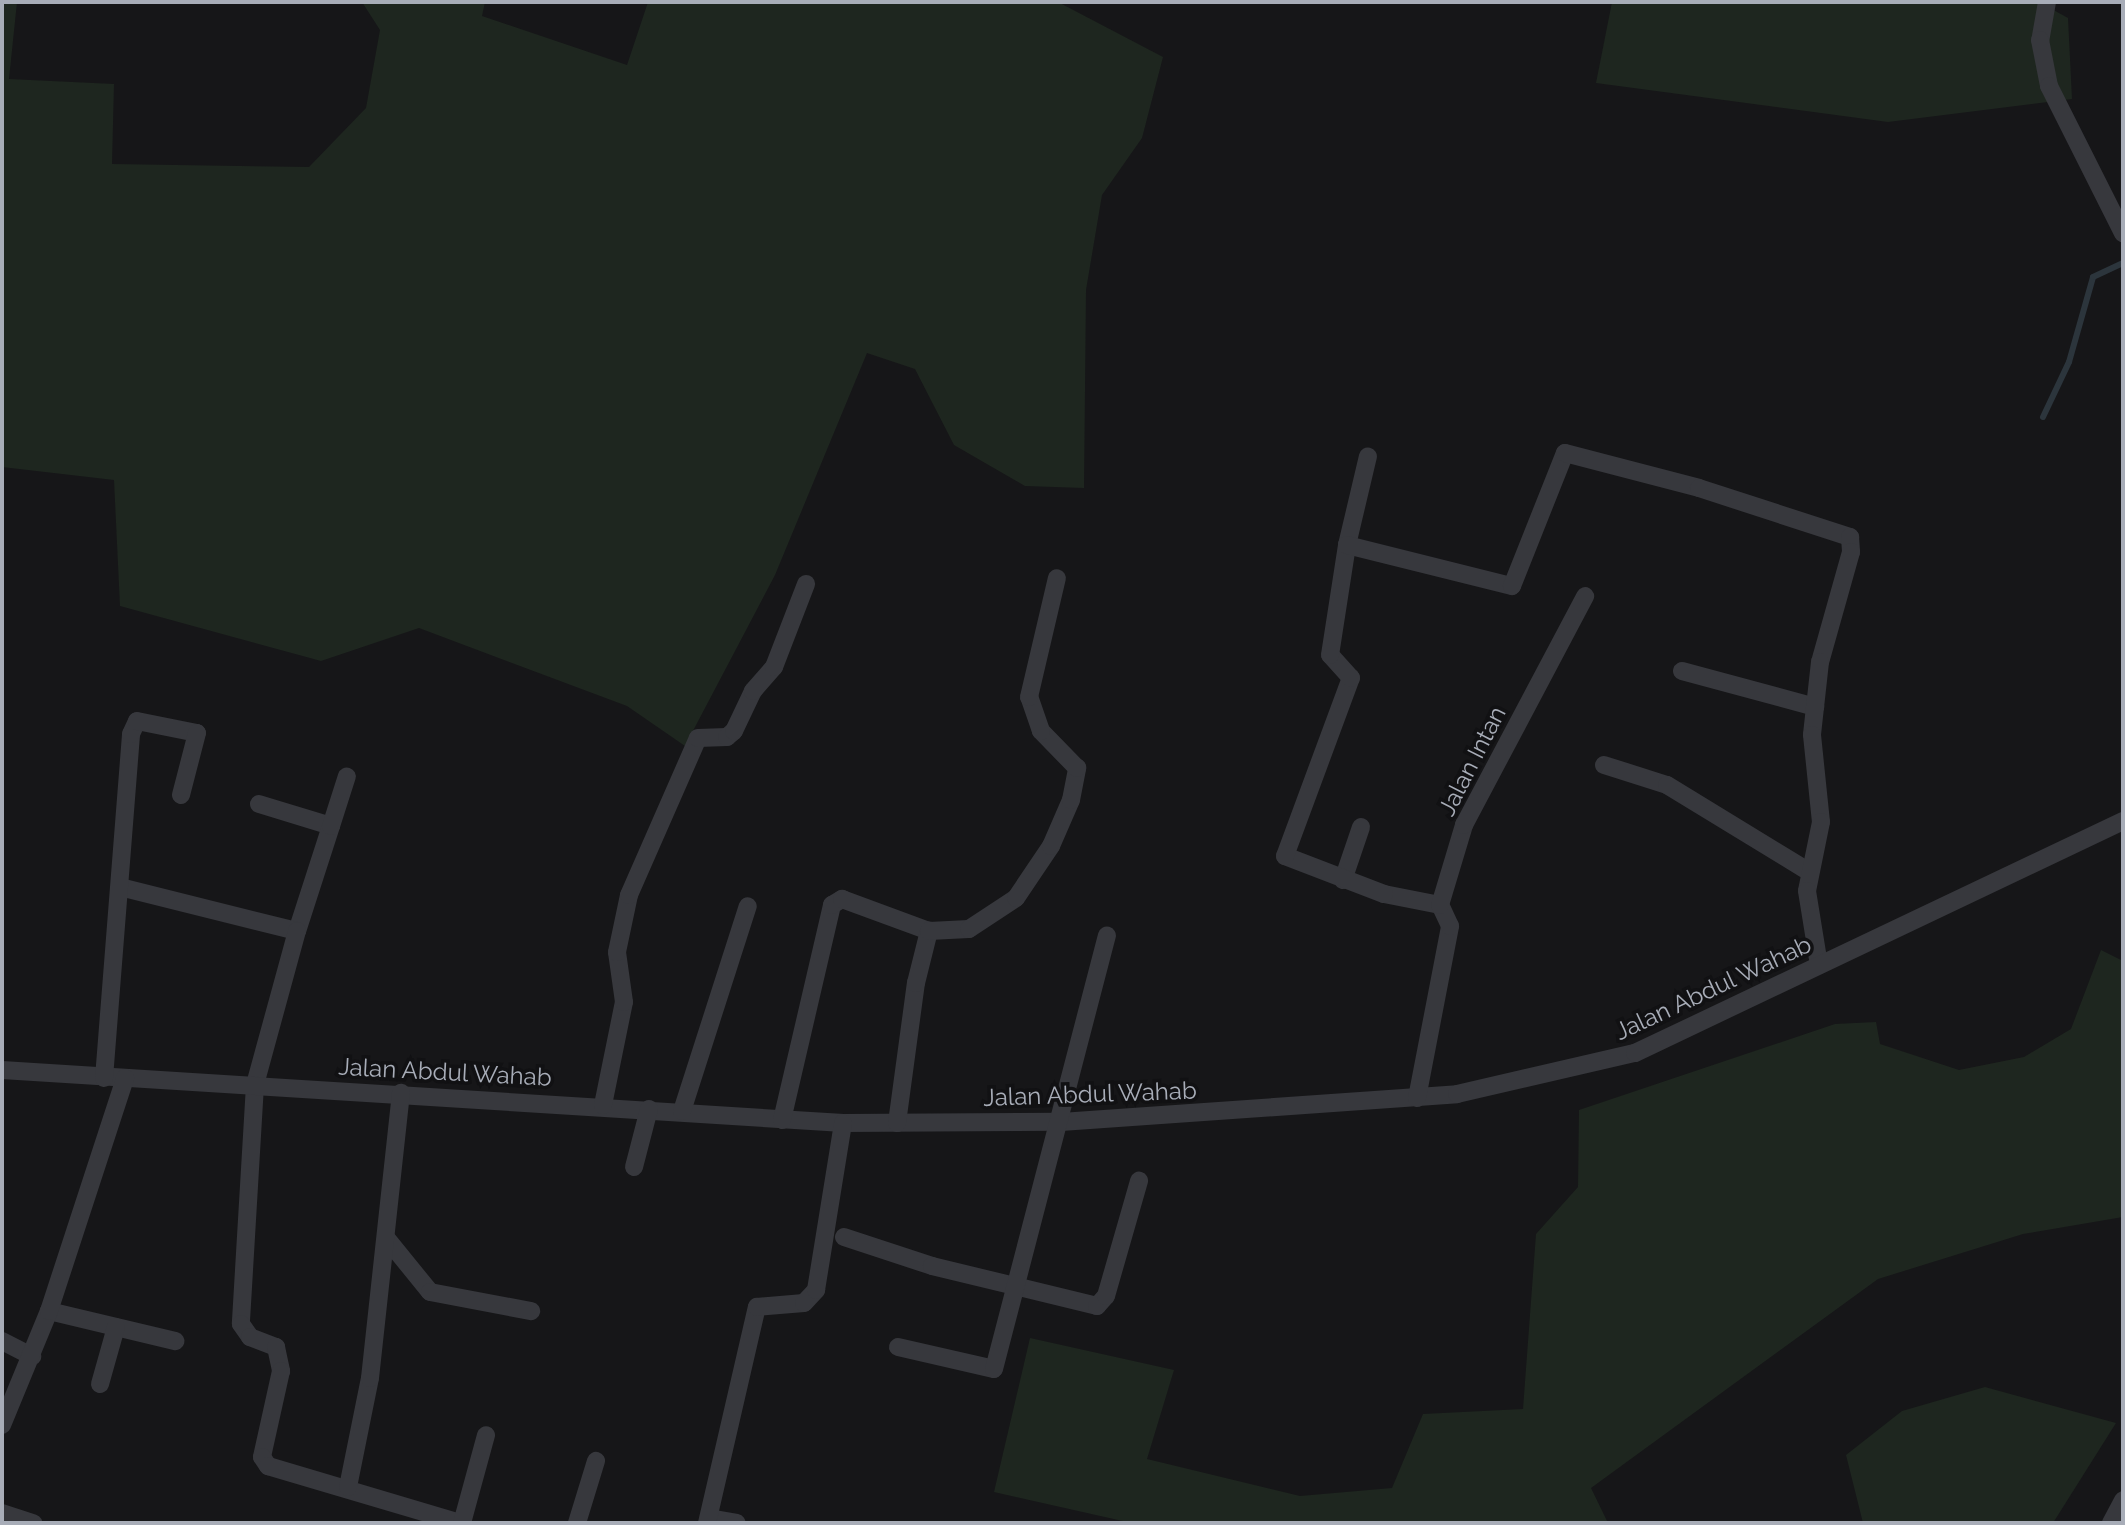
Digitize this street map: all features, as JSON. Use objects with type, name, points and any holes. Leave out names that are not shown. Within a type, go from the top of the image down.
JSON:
[{"type":"street","points":[[2047,2],[2040,40],[2049,86],[2123,233]]},
{"type":"street","points":[[1347,545],[1512,586],[1565,453],[1841,531],[1850,537],[1851,552],[1825,634],[1812,735],[1822,812],[1808,871],[1819,965]]},
{"type":"street","points":[[1368,456],[1347,545],[1330,655],[1351,678],[1285,856],[1343,880],[1440,905]]},
{"type":"street","points":[[782,1120],[832,905],[842,899],[929,931],[969,929],[1016,898],[1051,846],[1071,800],[1077,768],[1041,731],[1029,697],[1057,578]]},
{"type":"street","points":[[603,1105],[624,1002],[617,952],[629,895],[698,738],[734,731],[753,691],[774,667],[806,584]]},
{"type":"street","name":"Jalan Intan","points":[[1417,1098],[1450,926],[1440,905],[1470,812],[1585,596]]},
{"type":"street","points":[[1682,671],[1815,707]]},
{"type":"street","points":[[104,1078],[131,734],[137,721],[197,733],[181,795]]},
{"type":"street","points":[[1604,765],[1667,785],[1808,871]]},
{"type":"street","points":[[347,776],[297,931],[255,1085],[241,1324],[250,1337],[276,1347],[281,1371],[262,1457],[268,1466],[348,1487],[461,1523],[486,1435]]},
{"type":"street","points":[[259,804],[331,826]]},
{"type":"street","name":"Jalan Abdul Wahab","points":[[2,1070],[603,1105],[843,1123],[1061,1122],[1417,1098],[1501,1086],[1622,1058],[2123,821]]},
{"type":"street","points":[[1343,880],[1361,827]]},
{"type":"street","points":[[120,887],[297,931]]},
{"type":"street","points":[[682,1111],[748,906]]},
{"type":"street","points":[[897,1123],[916,983],[929,931]]},
{"type":"street","points":[[898,1347],[990,1371],[1061,1122],[1107,935]]},
{"type":"street","points":[[3,1419],[49,1311],[125,1078]]},
{"type":"street","points":[[348,1487],[370,1378],[401,1093]]},
{"type":"street","points":[[634,1167],[649,1109]]},
{"type":"street","points":[[737,1523],[708,1520],[757,1307],[804,1303],[816,1290],[843,1123]]},
{"type":"street","points":[[844,1237],[1090,1306],[1102,1303],[1139,1181]]},
{"type":"street","points":[[387,1239],[430,1292],[531,1311]]},
{"type":"street","points":[[49,1311],[175,1341]]},
{"type":"street","points":[[100,1384],[116,1327]]},
{"type":"street","points":[[2,1341],[32,1356]]},
{"type":"street","points":[[577,1523],[596,1461]]},
{"type":"street","points":[[2111,1523],[2123,1500]]},
{"type":"street","points":[[2,1513],[33,1523]]},
{"type":"shaded area","points":[[2,2],[17,2],[9,79],[114,84],[112,164],[309,167],[366,108],[380,30],[362,2],[485,2],[482,16],[627,65],[648,2],[1058,2],[1163,57],[1142,138],[1102,195],[1086,290],[1084,488],[1025,486],[954,445],[915,369],[867,353],[775,575],[685,746],[627,706],[419,628],[321,661],[120,606],[114,480],[2,467]]},
{"type":"shaded area","points":[[1612,2],[2039,2],[2068,18],[2072,99],[1888,122],[1596,83]]},
{"type":"shaded area","points":[[2101,950],[2123,961],[2123,1217],[2023,1234],[1878,1279],[1591,1488],[1608,1523],[1127,1522],[994,1492],[1030,1338],[1174,1370],[1147,1459],[1300,1496],[1392,1488],[1423,1414],[1523,1409],[1536,1234],[1578,1187],[1579,1110],[1835,1024],[1876,1022],[1880,1044],[1959,1070],[2024,1057],[2071,1029]]},
{"type":"shaded area","points":[[1985,1387],[2116,1423],[2053,1523],[1863,1523],[1846,1455],[1902,1411]]},
{"type":"waterway","points":[[2043,417],[2069,362],[2093,277],[2123,263]]}]
